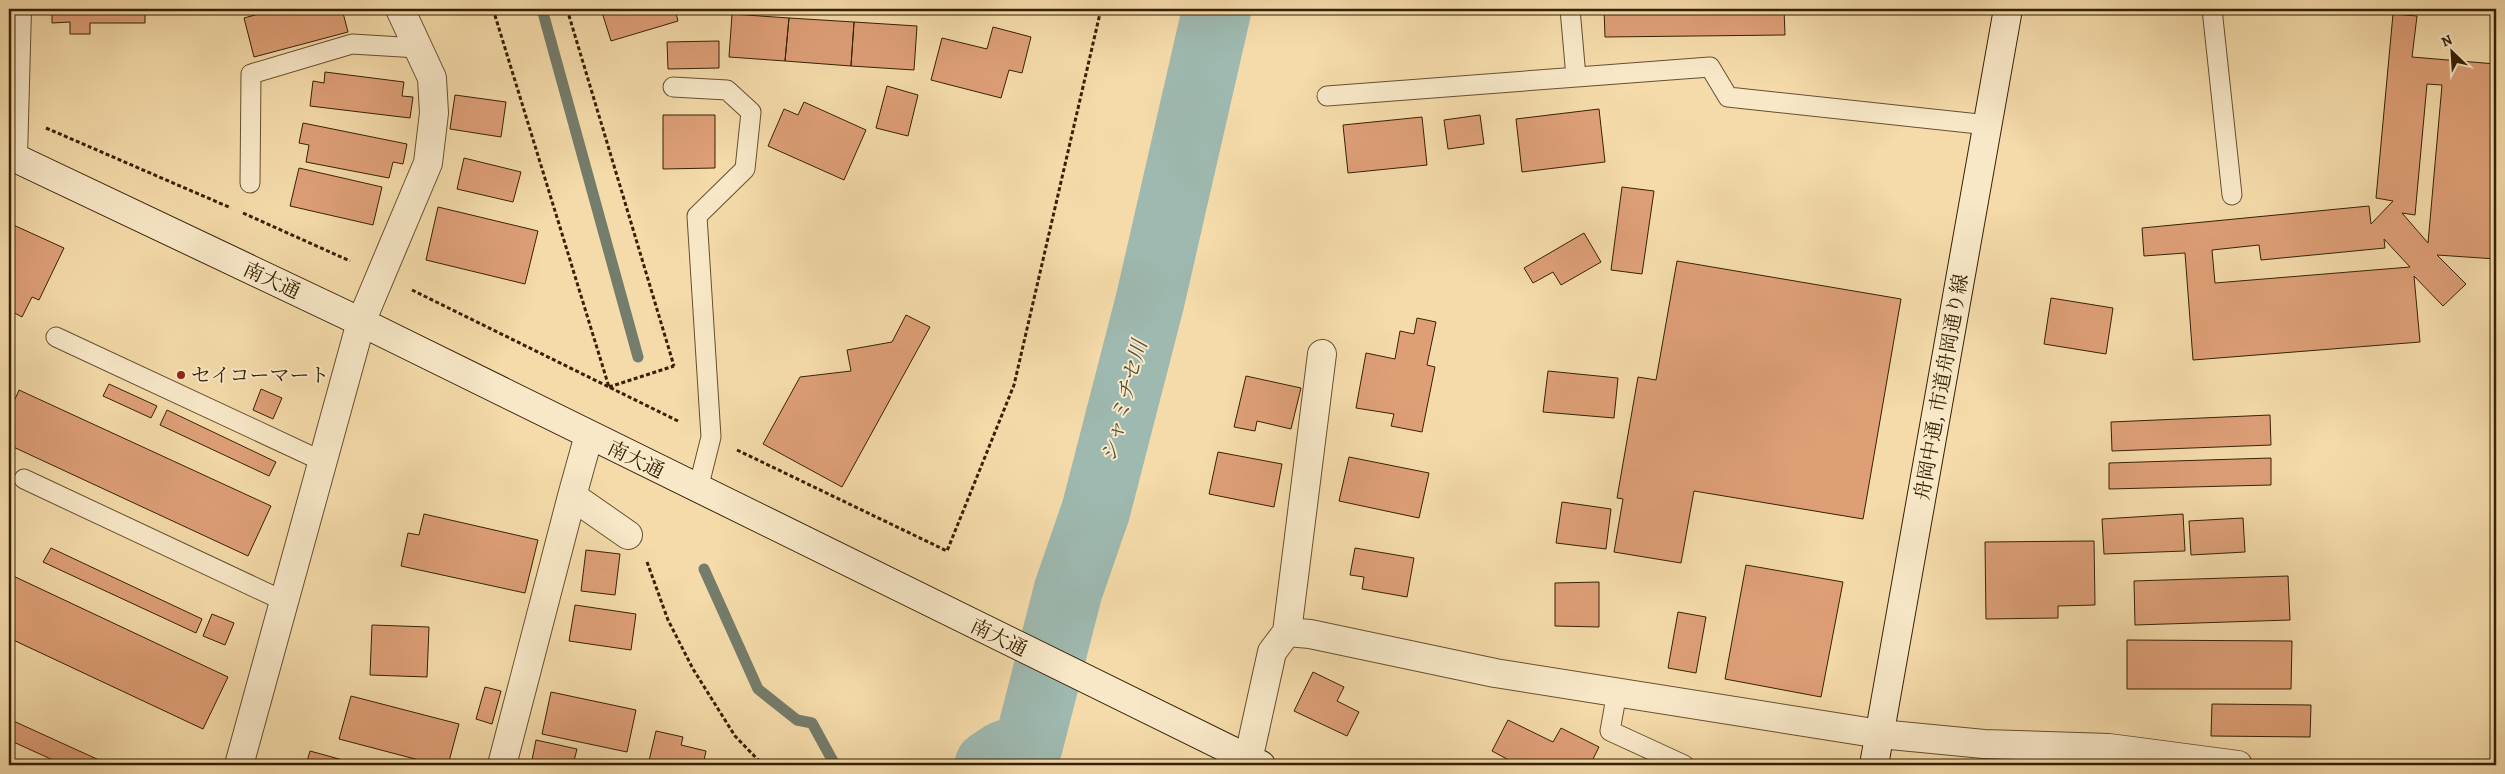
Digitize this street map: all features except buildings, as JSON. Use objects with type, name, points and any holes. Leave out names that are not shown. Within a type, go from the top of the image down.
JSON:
[{"type":"street","points":[[11,156],[17,9]]},
{"type":"street","points":[[239,765],[286,602],[361,322],[428,163],[434,113],[432,78],[400,9]]},
{"type":"street","name":"舟岡中通, 市道舟岡通り線","points":[[1874,765],[2008,9]]},
{"type":"street","name":"南大通","points":[[11,156],[361,322],[965,620],[1136,702],[1252,763]]},
{"type":"street","points":[[1252,763],[1272,652],[1287,632],[1322,354]]},
{"type":"street","points":[[502,765],[589,435]]},
{"type":"street","points":[[572,496],[628,534]]},
{"type":"street","points":[[1287,632],[1310,634],[1495,673],[1880,734],[1983,755],[2109,748],[2238,765]]},
{"type":"lane","points":[[1570,9],[1576,78]]},
{"type":"lane","points":[[2212,9],[2232,195]]},
{"type":"lane","points":[[250,183],[251,74],[352,44],[418,48]]},
{"type":"lane","points":[[1327,96],[1710,67],[1728,96],[1988,125]]},
{"type":"lane","points":[[673,87],[727,90],[751,112],[746,169],[697,216],[711,437],[698,489]]},
{"type":"lane","points":[[56,337],[324,462]]},
{"type":"lane","points":[[24,479],[286,602]]},
{"type":"lane","points":[[1617,692],[1610,731],[1684,765]]},
{"type":"path","points":[[493,9],[608,387]]},
{"type":"path","points":[[567,9],[677,375]]},
{"type":"path","points":[[14,114],[382,275],[947,551],[1014,385],[1101,9]]},
{"type":"path","points":[[608,387],[674,366]]},
{"type":"path","points":[[628,534],[647,562],[668,620],[693,669],[735,736],[763,765]]},
{"type":"waterway","points":[[542,9],[638,357]]},
{"type":"waterway","name":"シャミチセ川","points":[[989,765],[1004,755],[1028,747],[1068,591],[1096,510],[1150,301],[1217,9]]},
{"type":"waterway","points":[[704,569],[758,689],[797,720],[812,723],[835,765]]},
{"type":"place","name":"セイコーマート","points":[[181,375]]}]
